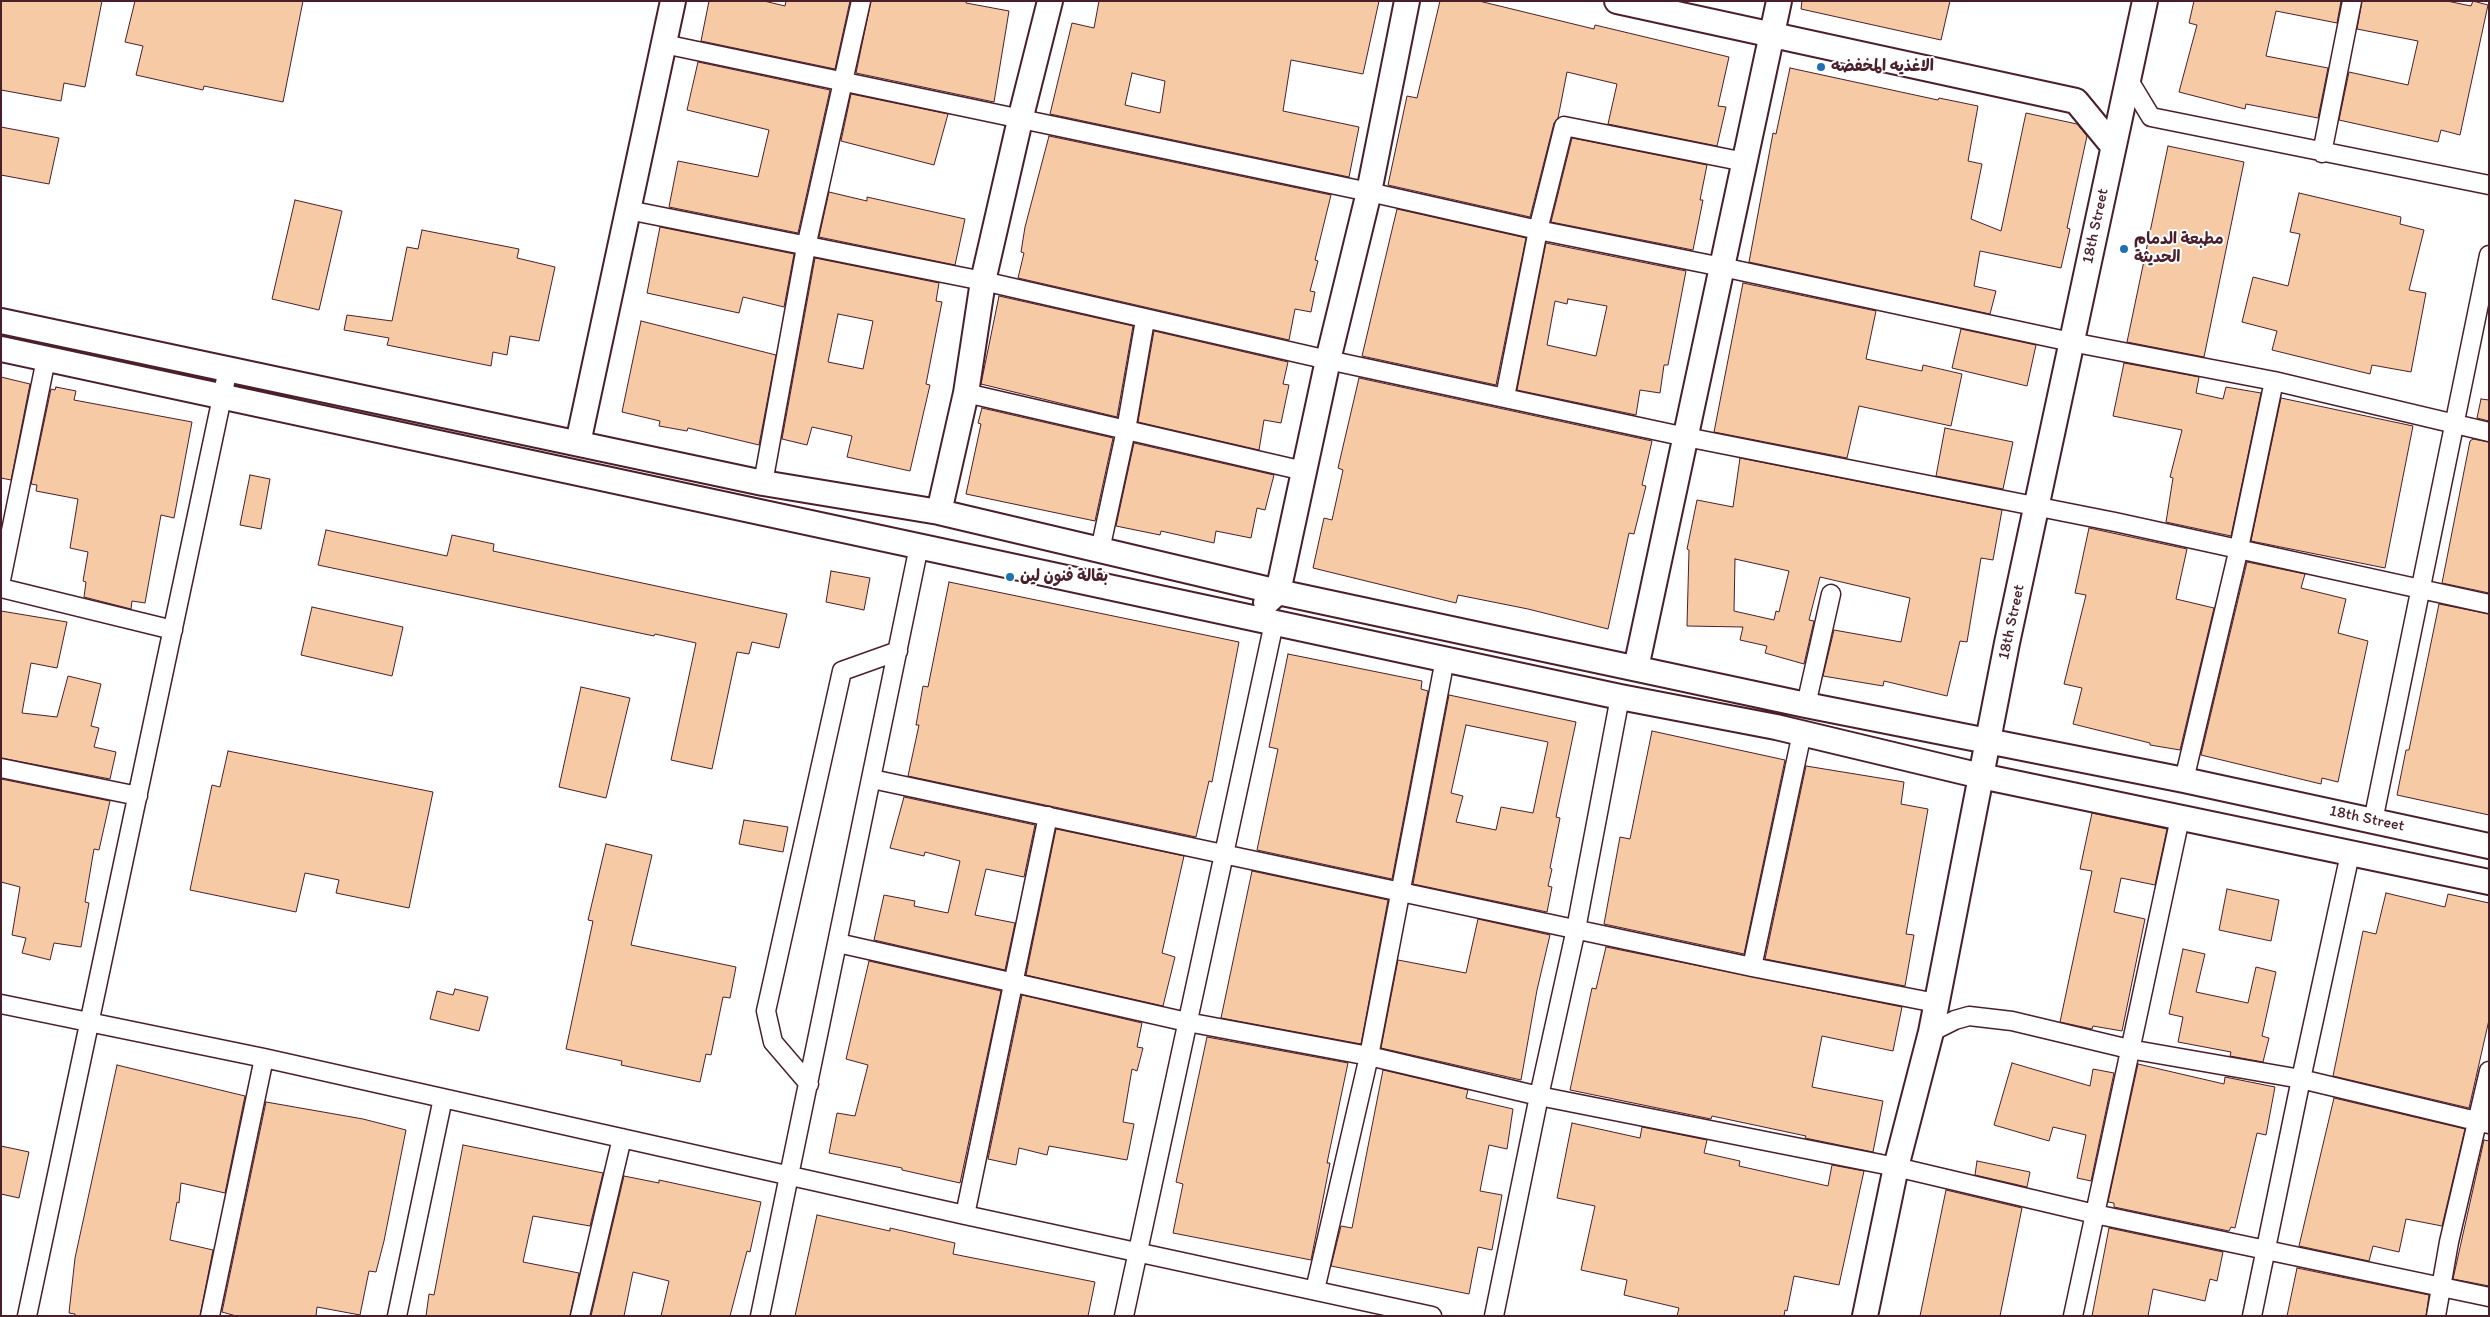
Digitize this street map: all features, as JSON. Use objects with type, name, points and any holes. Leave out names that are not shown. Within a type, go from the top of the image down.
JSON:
[{"type":"street","points":[[578,443],[673,1]]},
{"type":"street","points":[[763,483],[806,247],[861,1]]},
{"type":"street","points":[[939,512],[966,393],[984,281],[1020,120],[1050,1]]},
{"type":"street","points":[[1208,608],[1236,611],[1258,609],[1278,592],[1328,360],[1369,192],[1407,1]]},
{"type":"street","points":[[1617,1],[1771,37],[2076,102],[2113,146]]},
{"type":"street","points":[[1636,668],[1779,1]]},
{"type":"street","name":"18th Street","points":[[2145,1],[1987,742],[2184,780],[2489,846]]},
{"type":"street","points":[[2322,153],[2352,1]]},
{"type":"street","points":[[664,44],[2071,342],[2274,381],[2489,432]]},
{"type":"street","points":[[2128,79],[2150,117],[2489,185]]},
{"type":"street","points":[[1505,397],[1538,230],[1564,126],[1745,162]]},
{"type":"street","points":[[628,210],[984,281],[1146,320],[1686,437],[2239,548],[2489,604]]},
{"type":"street","points":[[2373,821],[2489,255]]},
{"type":"street","points":[[1100,550],[1126,430],[1146,320]]},
{"type":"street","points":[[1,321],[763,483],[939,512],[1278,592],[1987,742],[1931,1032],[1896,1166],[1865,1316]]},
{"type":"street","points":[[1,349],[1620,697],[1802,733],[1981,776],[2489,882]]},
{"type":"street","points":[[1,580],[46,359]]},
{"type":"street","points":[[27,1316],[228,369]]},
{"type":"street","points":[[2184,780],[2239,548],[2274,381]]},
{"type":"street","points":[[966,393],[1304,471]]},
{"type":"street","points":[[760,1316],[919,546]]},
{"type":"street","points":[[1,588],[172,634]]},
{"type":"street","points":[[1806,705],[1831,594]]},
{"type":"street","points":[[1,598],[172,634]]},
{"type":"street","points":[[1124,1316],[1274,623]]},
{"type":"street","points":[[809,1084],[772,1042],[766,1011],[842,671],[898,651]]},
{"type":"street","points":[[1315,1290],[1369,1056],[1445,659]]},
{"type":"street","points":[[1494,1316],[1539,1096],[1576,929],[1620,697]]},
{"type":"street","points":[[1752,967],[1802,733]]},
{"type":"street","points":[[1,768],[138,796]]},
{"type":"street","points":[[872,779],[1752,967],[1936,1003]]},
{"type":"street","points":[[965,1215],[1048,816]]},
{"type":"street","points":[[2073,1316],[2128,1048],[2180,818]]},
{"type":"street","points":[[2252,1316],[2300,1079],[2350,854]]},
{"type":"street","points":[[838,943],[1187,1022],[1369,1056],[1539,1096],[1896,1166],[2095,1214],[2489,1297]]},
{"type":"street","points":[[1,1004],[264,1058],[790,1174],[965,1215],[1139,1251],[1432,1316]]},
{"type":"street","points":[[1931,1032],[1955,1020],[1970,1016],[2012,1020],[2128,1048],[2300,1079],[2483,1123]]},
{"type":"street","points":[[210,1316],[264,1058]]},
{"type":"street","points":[[2436,1316],[2449,1242],[2483,1123],[2489,1071]]},
{"type":"street","points":[[397,1316],[443,1098]]},
{"type":"street","points":[[580,1316],[622,1138]]},
{"type":"building","points":[[1,1],[102,1],[85,87],[64,83],[61,101],[1,90]]},
{"type":"building","points":[[135,1],[303,1],[283,102],[204,86],[203,90],[136,75],[143,46],[125,42]]},
{"type":"building","points":[[709,1],[764,1],[785,6],[786,1],[850,1],[835,69],[701,41]]},
{"type":"building","points":[[871,1],[966,1],[966,3],[1009,11],[994,102],[856,73]]},
{"type":"building","points":[[1099,1],[1379,1],[1363,74],[1291,60],[1283,111],[1359,127],[1349,177],[1050,114],[1072,23],[1094,28]],"holes":[[[1132,73],[1165,81],[1160,113],[1125,105]]]},
{"type":"building","points":[[1440,1],[1479,1],[1594,29],[1595,25],[1729,57],[1718,106],[1726,107],[1717,146],[1608,124],[1617,84],[1567,72],[1558,118],[1554,123],[1530,217],[1388,185],[1407,96],[1417,98]]},
{"type":"building","points":[[1802,1],[1950,1],[1941,40],[1801,9]]},
{"type":"building","points":[[2194,1],[2341,1],[2337,23],[2276,11],[2266,56],[2328,68],[2318,118],[2246,104],[2245,109],[2179,92],[2197,25],[2189,23]]},
{"type":"building","points":[[2362,1],[2447,1],[2471,6],[2473,1],[2488,5],[2460,135],[2441,130],[2438,142],[2339,120],[2349,72],[2408,85],[2418,41],[2357,29]]},
{"type":"building","points":[[698,62],[830,90],[798,233],[669,207],[678,161],[758,177],[769,130],[687,110]]},
{"type":"building","points":[[1790,68],[1938,100],[1939,98],[1978,106],[1968,161],[1982,164],[1971,219],[2001,231],[2026,113],[2077,124],[2087,136],[2067,228],[2070,229],[2061,268],[1980,251],[1974,286],[1996,291],[1990,314],[1749,262],[1773,133],[1776,134]]},
{"type":"building","points":[[851,94],[948,114],[934,165],[841,141]]},
{"type":"building","points":[[1,127],[59,138],[49,184],[1,175]]},
{"type":"building","points":[[1049,136],[1331,195],[1315,260],[1318,261],[1310,291],[1315,292],[1311,312],[1295,309],[1289,340],[1018,278],[1024,253],[1021,252],[1025,227]]},
{"type":"building","points":[[1572,138],[1707,165],[1700,200],[1703,200],[1693,250],[1551,222]]},
{"type":"building","points":[[2168,146],[2244,162],[2204,357],[2127,342]]},
{"type":"building","points":[[829,192],[867,201],[867,197],[965,219],[955,265],[819,237]]},
{"type":"building","points":[[2299,193],[2401,217],[2400,224],[2424,230],[2409,290],[2426,293],[2411,372],[2372,365],[2370,374],[2272,350],[2277,331],[2242,322],[2253,277],[2288,286],[2300,234],[2290,232]]},
{"type":"building","points":[[295,200],[342,211],[319,310],[272,299]]},
{"type":"building","points":[[1397,209],[1526,238],[1496,385],[1362,356]]},
{"type":"building","points":[[660,227],[794,254],[784,307],[743,297],[739,313],[647,293]]},
{"type":"building","points":[[422,230],[519,249],[517,258],[555,267],[539,341],[510,336],[507,355],[493,352],[491,366],[387,345],[389,338],[344,330],[347,315],[392,321],[407,247],[418,249]]},
{"type":"building","points":[[1546,243],[1686,271],[1668,365],[1664,365],[1660,393],[1640,390],[1636,415],[1517,390]],"holes":[[[1568,299],[1607,306],[1596,356],[1547,345],[1555,301],[1567,304]]]},
{"type":"building","points":[[815,258],[939,283],[936,301],[942,302],[926,384],[930,385],[910,471],[847,457],[852,436],[812,427],[807,445],[782,439]],"holes":[[[838,314],[873,321],[863,369],[828,362]]]},
{"type":"building","points":[[1743,283],[1876,311],[1866,359],[1922,371],[1923,365],[1962,374],[1951,426],[1859,406],[1847,458],[1714,432]]},
{"type":"building","points":[[999,296],[1133,326],[1117,417],[981,384]]},
{"type":"building","points":[[641,321],[776,355],[759,445],[688,428],[687,431],[659,426],[660,421],[622,412]]},
{"type":"building","points":[[1961,329],[2036,345],[2027,386],[1952,368]]},
{"type":"building","points":[[1154,331],[1288,362],[1283,384],[1289,385],[1281,423],[1264,420],[1259,450],[1138,422]]},
{"type":"building","points":[[2124,363],[2199,377],[2196,393],[2223,399],[2226,387],[2261,393],[2231,536],[2166,522],[2173,478],[2170,477],[2182,430],[2113,416]]},
{"type":"building","points":[[1,377],[30,384],[11,480],[1,478]]},
{"type":"building","points":[[1359,378],[1652,441],[1642,485],[1646,486],[1634,534],[1629,533],[1608,629],[1528,609],[1458,595],[1456,603],[1313,568],[1324,518],[1332,520],[1343,470],[1338,468]]},
{"type":"building","points":[[56,387],[76,391],[74,400],[192,422],[174,518],[161,515],[145,603],[132,601],[131,609],[84,597],[86,582],[83,581],[88,552],[70,548],[78,499],[36,491],[37,485],[31,484],[51,389],[55,390]]},
{"type":"building","points":[[2281,398],[2413,426],[2385,568],[2251,541]]},
{"type":"building","points":[[2481,399],[2489,400],[2489,421],[2477,418]]},
{"type":"building","points":[[982,408],[1113,438],[1095,521],[966,494],[981,424],[978,423]]},
{"type":"building","points":[[1945,428],[2013,442],[2003,489],[1936,476]]},
{"type":"building","points":[[2473,439],[2489,442],[2489,593],[2442,583],[2470,441]]},
{"type":"building","points":[[1134,443],[1274,475],[1265,510],[1257,508],[1251,538],[1216,531],[1214,543],[1161,531],[1160,535],[1116,526]]},
{"type":"building","points":[[1740,458],[2002,510],[1993,560],[1981,558],[1967,642],[1960,641],[1947,696],[1884,681],[1883,686],[1823,676],[1834,630],[1901,642],[1910,598],[1820,577],[1809,620],[1814,621],[1804,664],[1765,653],[1767,646],[1740,640],[1743,627],[1687,626],[1689,550],[1687,549],[1697,500],[1733,507]],"holes":[[[1735,559],[1789,571],[1779,612],[1776,611],[1774,620],[1734,611]]]},
{"type":"building","points":[[250,475],[270,479],[261,529],[240,525]]},
{"type":"building","points":[[2089,528],[2187,549],[2176,599],[2214,608],[2180,750],[2150,745],[2150,743],[2073,724],[2082,688],[2064,684],[2086,595],[2075,593]]},
{"type":"building","points":[[326,530],[447,556],[452,535],[494,544],[493,551],[787,614],[779,648],[752,642],[749,654],[737,652],[712,769],[671,760],[696,643],[655,634],[654,636],[318,565]]},
{"type":"building","points":[[2247,562],[2305,574],[2301,588],[2346,599],[2338,633],[2368,641],[2338,782],[2322,778],[2321,784],[2201,755]]},
{"type":"building","points":[[831,571],[870,578],[864,610],[826,602]]},
{"type":"building","points":[[949,582],[1239,642],[1212,782],[1209,781],[1196,837],[908,776],[919,725],[916,725],[923,686],[928,687]]},
{"type":"building","points":[[2439,604],[2489,614],[2489,815],[2397,795],[2406,750],[2409,750]]},
{"type":"building","points":[[312,607],[403,627],[392,676],[301,655]]},
{"type":"building","points":[[1,611],[67,622],[57,668],[31,663],[22,713],[57,717],[68,676],[101,684],[91,726],[99,728],[94,747],[116,752],[110,779],[1,758]]},
{"type":"building","points":[[1288,654],[1422,681],[1421,689],[1428,691],[1392,879],[1257,850],[1278,749],[1269,747]]},
{"type":"building","points":[[581,687],[630,698],[606,798],[559,787]]},
{"type":"building","points":[[1449,695],[1576,722],[1556,817],[1560,818],[1550,868],[1552,869],[1548,886],[1552,887],[1547,912],[1413,884]],"holes":[[[1466,725],[1548,742],[1533,813],[1501,807],[1496,830],[1456,822],[1463,796],[1451,793]]]},
{"type":"building","points":[[1652,731],[1785,760],[1744,954],[1604,924],[1620,837],[1630,839]]},
{"type":"building","points":[[228,751],[433,792],[409,908],[336,893],[339,880],[305,873],[296,912],[190,890],[212,785],[220,787]]},
{"type":"building","points":[[1806,766],[1904,782],[1901,804],[1928,809],[1906,934],[1914,935],[1905,986],[1765,959]]},
{"type":"building","points":[[1,779],[110,801],[99,850],[94,849],[85,902],[89,903],[81,947],[54,943],[50,960],[22,953],[26,938],[12,935],[20,887],[1,882]]},
{"type":"building","points":[[904,797],[1035,825],[1024,877],[986,869],[975,915],[1015,923],[1005,970],[874,940],[884,895],[915,901],[914,906],[948,913],[960,861],[925,852],[924,856],[890,848]]},
{"type":"building","points":[[2092,813],[2167,829],[2155,885],[2121,878],[2114,912],[2145,919],[2122,1031],[2093,1026],[2092,1029],[2060,1022],[2092,871],[2080,869]]},
{"type":"building","points":[[744,820],[788,827],[783,852],[739,844]]},
{"type":"building","points":[[1056,829],[1184,856],[1162,953],[1175,957],[1163,1006],[1026,975]]},
{"type":"building","points":[[606,844],[652,855],[631,945],[736,967],[730,998],[723,997],[711,1055],[706,1054],[700,1082],[621,1065],[622,1061],[566,1049],[593,921],[588,920]]},
{"type":"building","points":[[1252,871],[1388,900],[1361,1044],[1221,1018]]},
{"type":"building","points":[[2227,889],[2279,900],[2271,941],[2219,930]]},
{"type":"building","points":[[2386,893],[2445,907],[2448,894],[2489,903],[2489,1020],[2469,1108],[2333,1076],[2363,931],[2376,934]]},
{"type":"building","points":[[1478,919],[1550,935],[1537,990],[1521,1080],[1381,1048],[1398,960],[1466,973]]},
{"type":"building","points":[[1606,947],[1902,1007],[1893,1051],[1822,1036],[1812,1087],[1883,1101],[1873,1152],[1712,1116],[1711,1119],[1570,1090],[1592,988],[1596,989]]},
{"type":"building","points":[[2183,949],[2205,954],[2196,992],[2248,1003],[2256,967],[2276,972],[2262,1036],[2269,1038],[2263,1062],[2230,1056],[2231,1052],[2178,1042],[2183,1017],[2169,1014]]},
{"type":"building","points":[[869,961],[1001,991],[960,1183],[902,1170],[902,1168],[829,1153],[837,1113],[855,1116],[868,1065],[846,1059]]},
{"type":"building","points":[[455,989],[488,997],[479,1031],[430,1019],[437,991],[453,995]]},
{"type":"building","points":[[1022,995],[1142,1023],[1137,1047],[1143,1048],[1137,1071],[1132,1069],[1123,1122],[1134,1124],[1127,1160],[1049,1146],[1047,1155],[1019,1148],[1016,1165],[988,1159]]},
{"type":"building","points":[[1207,1037],[1348,1063],[1327,1163],[1330,1163],[1311,1260],[1173,1233],[1183,1184],[1176,1182]]},
{"type":"building","points":[[2012,1063],[2090,1086],[2093,1069],[2114,1073],[2091,1181],[2077,1178],[2086,1135],[2053,1127],[2049,1141],[1994,1125]]},
{"type":"building","points":[[2138,1064],[2224,1084],[2225,1077],[2275,1087],[2266,1135],[2257,1133],[2235,1228],[2231,1227],[2229,1231],[2114,1207],[2114,1203],[2108,1202]]},
{"type":"building","points":[[117,1065],[245,1096],[225,1193],[181,1183],[179,1203],[177,1202],[170,1240],[213,1250],[200,1316],[75,1316],[75,1314],[69,1313],[75,1258]]},
{"type":"building","points":[[1383,1070],[1468,1090],[1466,1098],[1513,1109],[1507,1149],[1489,1145],[1480,1191],[1502,1195],[1492,1250],[1478,1247],[1469,1294],[1331,1266],[1341,1226],[1352,1228]]},
{"type":"building","points":[[2334,1098],[2465,1129],[2442,1226],[2406,1219],[2399,1252],[2373,1246],[2369,1261],[2299,1246]]},
{"type":"building","points":[[266,1102],[363,1119],[406,1130],[384,1241],[376,1272],[369,1271],[360,1315],[317,1307],[316,1316],[236,1316],[222,1312]]},
{"type":"building","points":[[1572,1123],[1640,1138],[1642,1127],[1707,1140],[1704,1153],[1740,1161],[1739,1166],[1828,1186],[1832,1165],[1864,1171],[1839,1285],[1794,1276],[1787,1311],[1785,1310],[1784,1316],[1677,1316],[1679,1308],[1624,1295],[1627,1280],[1581,1270],[1595,1206],[1557,1198]]},
{"type":"building","points":[[2484,1140],[2489,1141],[2489,1286],[2453,1279]]},
{"type":"building","points":[[463,1145],[603,1173],[590,1226],[533,1216],[523,1262],[579,1273],[570,1316],[426,1316],[429,1294],[434,1295]]},
{"type":"building","points":[[1,1146],[29,1152],[19,1198],[1,1194]]},
{"type":"building","points":[[1977,1161],[2030,1172],[2027,1187],[1975,1175]]},
{"type":"building","points":[[624,1176],[659,1183],[659,1180],[761,1202],[750,1252],[747,1251],[730,1316],[661,1316],[669,1281],[633,1272],[624,1316],[591,1316]]},
{"type":"building","points":[[1946,1190],[2022,1208],[2000,1316],[1920,1316]]},
{"type":"building","points":[[817,1215],[890,1231],[890,1228],[955,1243],[953,1254],[1095,1282],[1088,1316],[795,1316]]},
{"type":"building","points":[[2109,1228],[2223,1252],[2217,1281],[2210,1279],[2205,1301],[2153,1289],[2148,1316],[2092,1316]]},
{"type":"building","points":[[2297,1268],[2429,1295],[2426,1316],[2287,1316]]},
{"type":"place","name":"الاغذيه المخفضه","points":[[1821,67]]},
{"type":"place","name":"مطبعة الدمام الحديثة","points":[[2124,249]]},
{"type":"place","name":"بقالة فنون لين","points":[[1010,577]]}]
